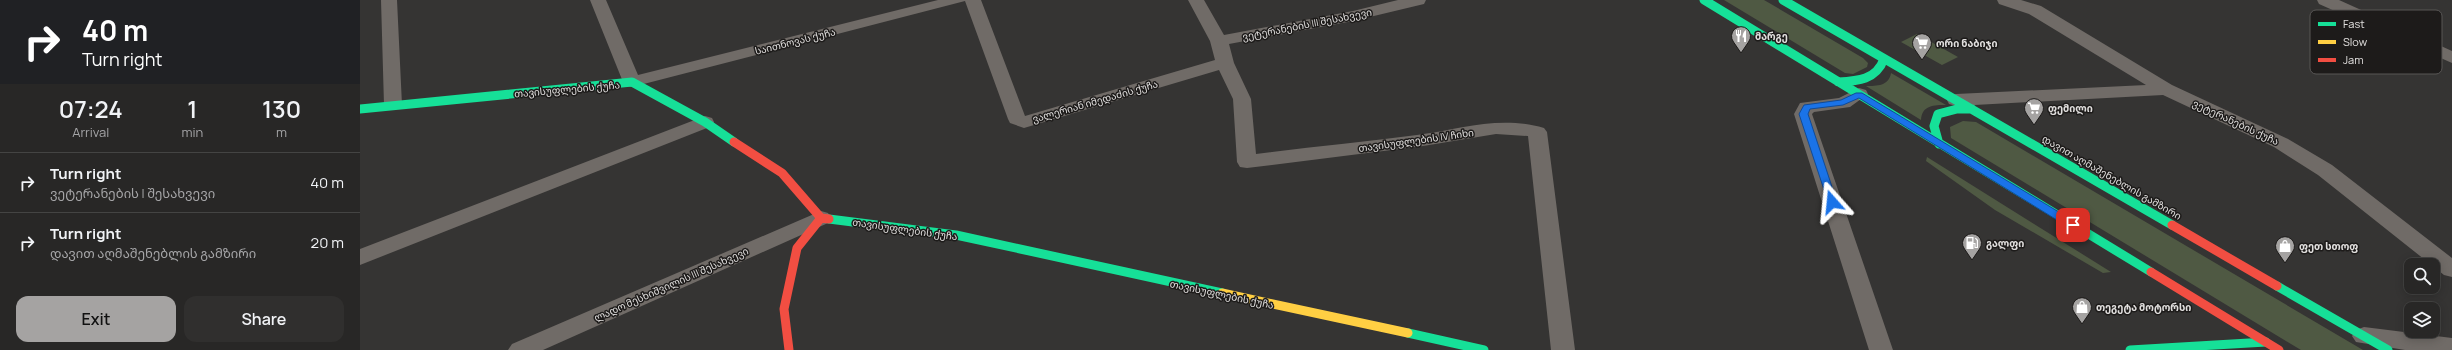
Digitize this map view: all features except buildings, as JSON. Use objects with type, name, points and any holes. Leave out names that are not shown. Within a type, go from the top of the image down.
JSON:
[{"type":"street","points":[[389,0],[393,105]]},
{"type":"street","points":[[598,0],[632,82]]},
{"type":"street","name":"საითნოვას ქუჩა","points":[[632,82],[958,0]]},
{"type":"street","name":"ვალერიან იმედაძის ქუჩა","points":[[973,0],[1017,119],[1024,122],[1225,63]]},
{"type":"street","name":"თავისუფლების IV ჩიხი","points":[[1196,0],[1219,41],[1225,63],[1242,99],[1247,162],[1424,140],[1509,126],[1525,127],[1537,132],[1563,350]]},
{"type":"street","name":"ვეტერანების III შესახვევი","points":[[1219,41],[1353,16],[1418,0]]},
{"type":"street","points":[[1704,0],[2279,350]]},
{"type":"street","name":"დავით აღმაშენებლის გამზირი","points":[[1783,0],[2388,350]]},
{"type":"street","name":"ვეტერანების ქუჩა","points":[[2005,0],[2042,5],[2166,89],[2281,143],[2325,170],[2452,269]]},
{"type":"street","points":[[2325,0],[2347,10]]},
{"type":"street","points":[[2442,53],[2452,58]]},
{"type":"street","points":[[1838,82],[1858,81],[1873,76],[1882,69],[1884,59]]},
{"type":"street","name":"თავისუფლების ქუჩა","points":[[360,109],[632,82],[704,122],[782,173],[821,218],[956,235],[1484,350]]},
{"type":"street","points":[[1956,100],[2166,89]]},
{"type":"street","points":[[1859,94],[1843,103],[1807,107],[1804,114],[1881,350]]},
{"type":"street","points":[[1939,144],[1934,126],[1938,114],[1953,110],[1972,109]]},
{"type":"street","points":[[360,257],[704,122]]},
{"type":"street","points":[[789,350],[784,310],[797,248],[821,218]]},
{"type":"street","name":"ლადო მესხიშვილის III შესახვევი","points":[[520,350],[821,218]]},
{"type":"street","points":[[2364,336],[2452,347]]},
{"type":"street","points":[[2130,350],[2266,342]]},
{"type":"green space","points":[[1724,0],[1764,0],[1863,58],[1868,63],[1867,67],[1853,74],[1845,73]]},
{"type":"green space","points":[[1917,34],[1958,57],[1942,65],[1901,42]]},
{"type":"green space","points":[[1891,73],[1946,105],[1929,107],[1924,111],[1921,120],[1866,86],[1885,83],[1888,81]]},
{"type":"green space","points":[[1963,121],[1976,122],[2363,350],[2301,350],[1951,138],[1950,127]]},
{"type":"green space","points":[[1927,157],[2111,272],[2103,273],[1995,210],[1926,161]]},
{"type":"traffic: fast","points":[[1704,0],[2151,272]]},
{"type":"traffic: fast","points":[[1783,0],[2172,225]]},
{"type":"traffic: fast","points":[[1838,82],[1860,80],[1872,76],[1877,72],[1884,59]]},
{"type":"traffic: fast","points":[[360,109],[632,82],[705,122],[734,142]]},
{"type":"traffic: fast","points":[[1939,144],[1934,126],[1938,114],[1957,109],[1972,109]]},
{"type":"traffic: fast","points":[[829,219],[956,235],[1222,293]]},
{"type":"traffic: fast","points":[[2277,286],[2388,350]]},
{"type":"traffic: fast","points":[[1408,333],[1484,350]]},
{"type":"traffic: fast","points":[[2130,350],[2266,342]]},
{"type":"traffic: slow","points":[[1222,293],[1408,333]]},
{"type":"traffic: jam","points":[[734,142],[782,173],[821,218],[829,219]]},
{"type":"traffic: jam","points":[[789,350],[784,309],[797,248],[821,218]]},
{"type":"traffic: jam","points":[[2172,225],[2277,286]]},
{"type":"traffic: jam","points":[[2151,272],[2279,350]]},
{"type":"place","name":"მარგე","points":[[1741,53]]},
{"type":"place","name":"ორი ნაბიჯი","points":[[1922,60]]},
{"type":"place","name":"ფემილი","points":[[2034,125]]},
{"type":"place","name":"გალფი","points":[[1972,260]]},
{"type":"place","name":"ფეთ სთოფ","points":[[2285,263]]},
{"type":"place","name":"თეგეტა მოტორსი","points":[[2082,324]]},
{"type":"route","points":[[1832,202],[1804,114],[1807,107],[1843,103],[1859,94],[2073,225]]}]
